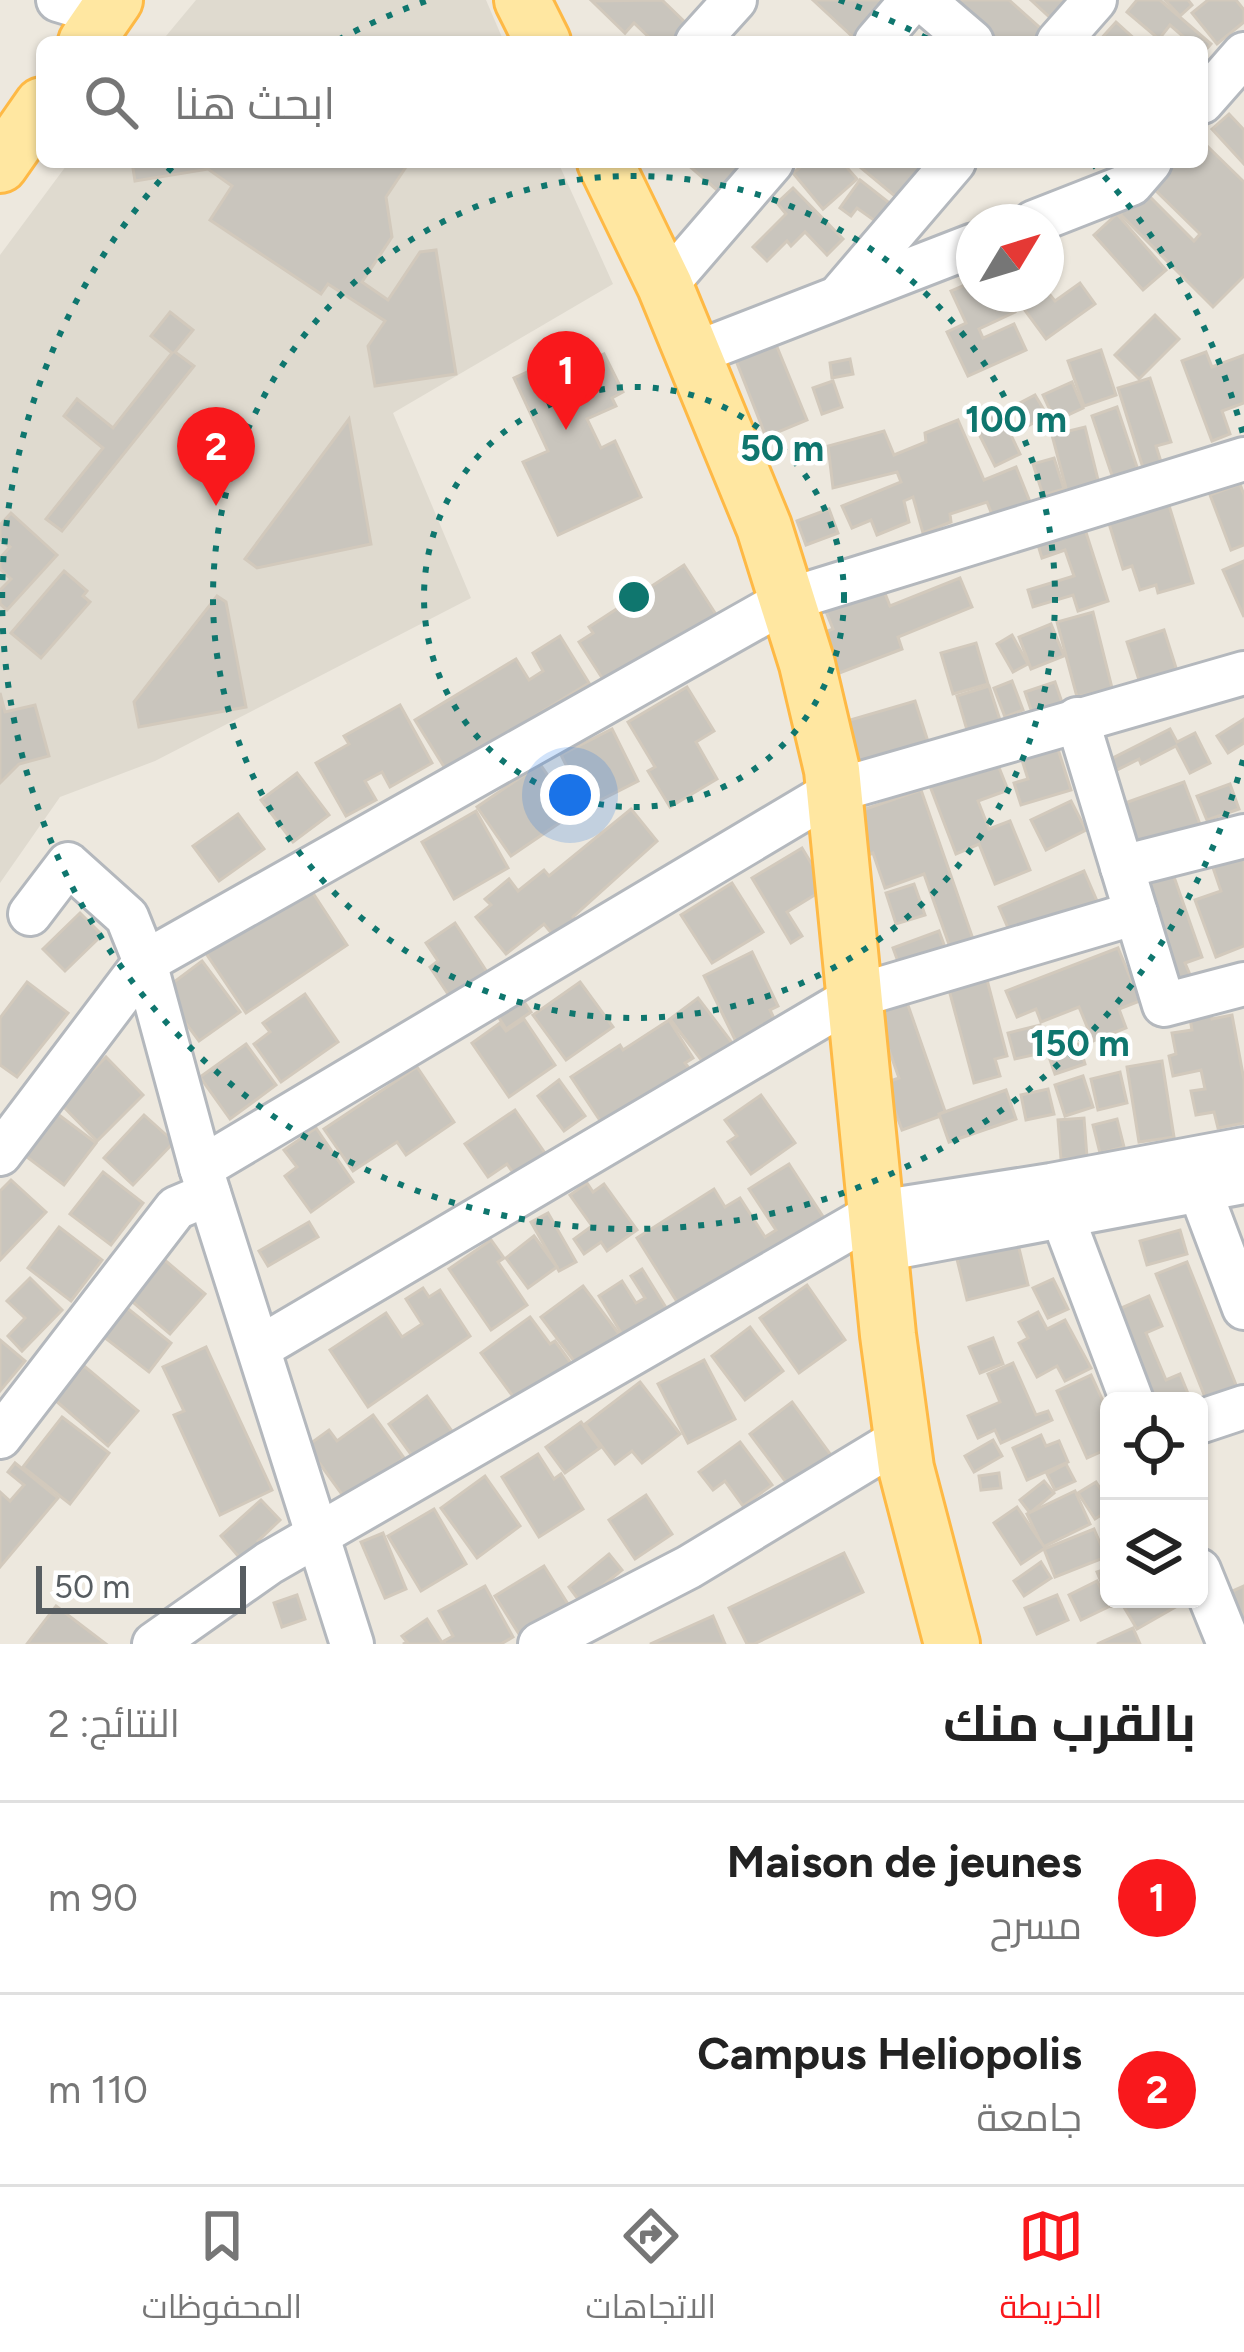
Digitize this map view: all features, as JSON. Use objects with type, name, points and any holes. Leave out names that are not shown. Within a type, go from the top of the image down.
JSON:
[{"type":"main road","points":[[522,0],[540,36]]},
{"type":"main road","points":[[0,165],[36,114]]},
{"type":"main road","points":[[608,168],[665,286],[764,527],[808,664],[834,790],[906,1468],[952,1644]]},
{"type":"street","points":[[702,36],[735,0]]},
{"type":"street","points":[[881,36],[912,0]]},
{"type":"street","points":[[922,0],[965,36]]},
{"type":"street","points":[[1063,36],[1095,0]]},
{"type":"street","points":[[1208,95],[1244,54]]},
{"type":"street","points":[[665,286],[767,168]]},
{"type":"street","points":[[837,298],[949,168]]},
{"type":"street","points":[[1064,206],[1129,170]]},
{"type":"street","points":[[693,354],[956,252]]},
{"type":"street","points":[[0,1154],[145,962],[787,600],[1244,460]]},
{"type":"street","points":[[0,1437],[176,1208],[205,1181],[834,790],[1244,673]]},
{"type":"street","points":[[1077,719],[1164,1005],[1244,984]]},
{"type":"street","points":[[1122,867],[1244,836]]},
{"type":"street","points":[[30,914],[68,864],[128,917],[145,962],[205,1181],[352,1644]]},
{"type":"street","points":[[260,1348],[856,996],[1136,913]]},
{"type":"street","points":[[154,1644],[269,1563],[879,1231],[1058,1200],[1244,1149]]},
{"type":"street","points":[[1058,1200],[1200,1191],[1244,1182]]},
{"type":"street","points":[[1200,1191],[1244,1308]]},
{"type":"street","points":[[1058,1200],[1129,1392]]},
{"type":"street","points":[[1208,1419],[1244,1407]]},
{"type":"street","points":[[540,1644],[689,1568],[902,1438]]},
{"type":"street","points":[[1208,1592],[1229,1644]]},
{"type":"shaded area","points":[[196,0],[486,0],[501,36],[166,36]]},
{"type":"shaded area","points":[[65,168],[561,168],[613,284],[393,413],[471,598],[155,761],[60,797],[0,883],[0,255]]},
{"type":"building","points":[[662,0],[690,27],[682,36],[648,36],[634,23],[625,33],[592,1]]},
{"type":"building","points":[[813,0],[891,0],[858,36],[852,36]]},
{"type":"building","points":[[960,0],[1009,0],[1048,35],[987,36],[954,6]]},
{"type":"building","points":[[1031,0],[1078,0],[1057,24]]},
{"type":"building","points":[[1137,0],[1160,0],[1202,36],[1183,36],[1170,25],[1155,36],[1127,12]]},
{"type":"building","points":[[1165,0],[1188,0],[1192,5],[1180,16]]},
{"type":"building","points":[[1208,0],[1236,0],[1244,10],[1244,22],[1217,44],[1192,13]]},
{"type":"building","points":[[1116,22],[1131,36],[1103,36]]},
{"type":"building","points":[[1229,114],[1244,130],[1244,164],[1212,129]]},
{"type":"building","points":[[1208,147],[1244,182],[1244,276],[1213,307],[1120,214],[1143,190],[1194,241],[1200,234],[1150,185],[1167,168],[1208,168]]},
{"type":"building","points":[[133,168],[405,168],[386,197],[392,237],[362,282],[388,300],[420,252],[436,250],[456,374],[375,386],[368,346],[385,321],[328,284],[321,294],[210,220],[232,186],[208,169],[135,181]]},
{"type":"building","points":[[692,168],[748,168],[725,197]]},
{"type":"building","points":[[799,168],[847,168],[857,179],[823,209],[793,173]]},
{"type":"building","points":[[861,168],[923,169],[896,197]]},
{"type":"building","points":[[860,180],[892,205],[878,223],[857,208],[851,216],[840,208]]},
{"type":"building","points":[[793,188],[843,239],[827,255],[805,232],[791,246],[787,241],[767,261],[753,247],[786,214],[777,203]]},
{"type":"building","points":[[1117,214],[1166,270],[1143,290],[1094,235]]},
{"type":"building","points":[[1080,283],[1095,304],[1046,339],[1026,312],[1064,312],[1064,295]]},
{"type":"building","points":[[170,312],[193,330],[175,352],[194,366],[62,531],[46,519],[103,448],[64,416],[77,399],[113,428],[172,353],[151,336]]},
{"type":"building","points":[[961,312],[1015,312],[979,329],[983,338],[1014,324],[1026,350],[968,376],[947,332],[966,323]]},
{"type":"building","points":[[1155,315],[1179,339],[1139,379],[1115,355]]},
{"type":"building","points":[[775,342],[807,420],[766,437],[735,358]]},
{"type":"building","points":[[585,346],[592,359],[604,354],[623,392],[612,398],[616,406],[587,419],[601,448],[615,441],[641,497],[558,535],[523,462],[548,451],[514,378]]},
{"type":"building","points":[[1101,350],[1116,395],[1084,406],[1068,361]]},
{"type":"building","points":[[1206,352],[1212,367],[1244,355],[1244,403],[1222,411],[1230,434],[1212,441],[1182,361]]},
{"type":"building","points":[[850,359],[853,374],[832,378],[830,363]]},
{"type":"building","points":[[1150,378],[1171,442],[1156,446],[1162,465],[1144,471],[1118,388]]},
{"type":"building","points":[[833,381],[842,407],[822,414],[813,388]]},
{"type":"building","points":[[1072,382],[1083,408],[1055,421],[1043,395]]},
{"type":"building","points":[[1035,395],[1047,415],[1028,426],[1016,405]]},
{"type":"building","points":[[997,406],[1020,454],[995,466],[971,418]]},
{"type":"building","points":[[1117,407],[1140,476],[1115,484],[1092,416]]},
{"type":"building","points":[[349,419],[371,544],[257,568],[245,559]]},
{"type":"building","points":[[958,420],[984,480],[1016,467],[1030,502],[993,517],[987,502],[950,514],[951,522],[923,533],[913,497],[904,501],[909,522],[877,535],[871,520],[852,528],[842,506],[901,482],[897,472],[833,488],[828,446],[884,431],[894,455],[926,442],[925,433]]},
{"type":"building","points":[[1085,427],[1099,484],[1067,492],[1052,435]]},
{"type":"building","points":[[1054,458],[1064,489],[1043,495],[1033,464]]},
{"type":"building","points":[[1240,484],[1244,545],[1231,550],[1210,495]]},
{"type":"building","points":[[1167,499],[1193,583],[1158,593],[1156,585],[1140,590],[1132,566],[1123,569],[1107,517]]},
{"type":"building","points":[[829,509],[838,533],[806,545],[797,521]]},
{"type":"building","points":[[11,513],[57,555],[7,610],[0,604],[0,590],[11,579],[0,569],[0,558],[10,547],[0,539],[0,525]]},
{"type":"building","points":[[1082,520],[1108,601],[1078,611],[1073,595],[1033,607],[1028,590],[1074,576],[1065,550],[1042,558],[1035,535]]},
{"type":"building","points":[[1244,561],[1244,617],[1223,570]]},
{"type":"building","points":[[684,565],[717,616],[608,687],[579,642],[593,633],[589,627]]},
{"type":"building","points":[[64,571],[87,591],[83,596],[90,602],[41,658],[11,633]]},
{"type":"building","points":[[960,578],[972,607],[898,637],[902,649],[834,675],[818,635],[833,629],[823,604],[880,581],[890,606]]},
{"type":"building","points":[[217,596],[226,602],[246,707],[139,727],[134,702]]},
{"type":"building","points":[[1093,612],[1112,688],[1077,697],[1057,622]]},
{"type":"building","points":[[1051,624],[1064,656],[1031,669],[1019,637]]},
{"type":"building","points":[[1164,630],[1177,671],[1140,683],[1127,642]]},
{"type":"building","points":[[1012,635],[1028,664],[1013,672],[997,644]]},
{"type":"building","points":[[560,636],[589,683],[446,770],[415,720],[516,659],[529,680],[543,671],[533,653]]},
{"type":"building","points":[[976,643],[988,684],[953,694],[941,653]]},
{"type":"building","points":[[1012,681],[1023,710],[1005,717],[994,688]]},
{"type":"building","points":[[1055,682],[1066,714],[1036,724],[1025,692]]},
{"type":"building","points":[[989,686],[1000,720],[967,730],[957,696]]},
{"type":"building","points":[[687,687],[714,731],[696,742],[717,779],[670,807],[648,771],[655,767],[628,722]]},
{"type":"building","points":[[0,693],[5,712],[35,705],[49,756],[19,764],[0,783]]},
{"type":"building","points":[[915,701],[931,751],[855,774],[840,723]]},
{"type":"building","points":[[400,705],[432,763],[390,787],[382,772],[365,781],[376,800],[346,816],[316,763],[349,744],[344,736]]},
{"type":"building","points":[[1244,719],[1244,743],[1228,753],[1217,736]]},
{"type":"building","points":[[612,729],[638,781],[587,807],[561,755]]},
{"type":"building","points":[[1170,729],[1177,742],[1195,733],[1210,763],[1190,773],[1176,746],[1115,771],[1109,760]]},
{"type":"building","points":[[1057,746],[1071,790],[1021,805],[1014,783],[1028,779],[1021,757]]},
{"type":"building","points":[[996,760],[1008,790],[978,801],[989,829],[1010,821],[1030,870],[995,884],[979,844],[956,854],[930,786]]},
{"type":"building","points":[[540,764],[574,813],[511,856],[477,807]]},
{"type":"building","points":[[297,773],[329,815],[293,842],[261,800]]},
{"type":"building","points":[[1184,782],[1201,827],[1116,855],[1100,812]]},
{"type":"building","points":[[1230,784],[1239,809],[1207,820],[1197,796]]},
{"type":"building","points":[[921,790],[973,939],[950,947],[924,874],[885,888],[873,853],[866,856],[851,814]]},
{"type":"building","points":[[1071,801],[1086,830],[1046,850],[1031,820]]},
{"type":"building","points":[[631,809],[657,841],[573,917],[578,923],[557,940],[544,924],[506,954],[476,917],[491,905],[485,899],[509,879],[518,891],[544,870],[549,876]]},
{"type":"building","points":[[476,811],[508,868],[454,899],[422,842]]},
{"type":"building","points":[[238,814],[264,849],[219,881],[193,846]]},
{"type":"building","points":[[1244,847],[1244,946],[1216,957],[1195,900],[1221,891],[1210,859]]},
{"type":"building","points":[[802,848],[826,888],[787,912],[802,936],[791,943],[752,878]]},
{"type":"building","points":[[1084,871],[1097,901],[1015,944],[999,907]]},
{"type":"building","points":[[1173,874],[1202,957],[1185,963],[1191,977],[1170,984],[1138,886]]},
{"type":"building","points":[[732,883],[763,932],[712,963],[681,915]]},
{"type":"building","points":[[307,884],[347,945],[246,1013],[203,949]]},
{"type":"building","points":[[914,884],[925,915],[896,924],[886,893]]},
{"type":"building","points":[[80,913],[102,935],[65,971],[43,949]]},
{"type":"building","points":[[455,923],[489,975],[452,1000],[430,967],[438,961],[426,943]]},
{"type":"building","points":[[939,931],[950,961],[904,978],[893,948]]},
{"type":"building","points":[[1118,948],[1140,1001],[1119,1009],[1126,1028],[1093,1041],[1079,1007],[1041,1022],[1036,1009],[1017,1017],[1006,991]]},
{"type":"building","points":[[752,952],[778,1006],[770,1010],[783,1037],[743,1056],[704,976]]},
{"type":"building","points":[[202,961],[240,1012],[199,1041],[162,991]]},
{"type":"building","points":[[986,976],[1007,1056],[995,1059],[1000,1076],[974,1083],[948,986]]},
{"type":"building","points":[[27,982],[68,1013],[17,1077],[0,1065],[0,1018]]},
{"type":"building","points":[[580,982],[613,1027],[566,1060],[533,1015]]},
{"type":"building","points":[[903,991],[946,1114],[902,1130],[885,1083],[899,1078],[872,1002]]},
{"type":"building","points":[[305,994],[338,1042],[281,1082],[254,1044],[270,1032],[263,1023]]},
{"type":"building","points":[[521,997],[531,1012],[506,1029],[496,1013]]},
{"type":"building","points":[[698,998],[733,1044],[705,1065],[670,1019]]},
{"type":"building","points":[[1209,1003],[1212,1019],[1232,1015],[1244,1080],[1244,1123],[1218,1128],[1214,1112],[1196,1115],[1191,1091],[1205,1089],[1201,1070],[1173,1076],[1169,1056],[1176,1054],[1172,1033],[1192,1030],[1188,1007]]},
{"type":"building","points":[[524,1019],[555,1065],[509,1097],[472,1043],[500,1023],[506,1031]]},
{"type":"building","points":[[669,1020],[693,1058],[685,1063],[691,1071],[605,1128],[571,1077]]},
{"type":"building","points":[[1040,1025],[1046,1052],[1015,1059],[1008,1033]]},
{"type":"building","points":[[246,1044],[276,1085],[230,1119],[200,1077]]},
{"type":"building","points":[[1079,1044],[1085,1064],[1055,1074],[1048,1054]]},
{"type":"building","points":[[106,1057],[143,1095],[97,1141],[60,1103]]},
{"type":"building","points":[[1162,1061],[1174,1137],[1139,1142],[1127,1067]]},
{"type":"building","points":[[417,1067],[454,1122],[406,1155],[397,1142],[353,1171],[324,1129]]},
{"type":"building","points":[[1120,1072],[1127,1103],[1098,1110],[1091,1079]]},
{"type":"building","points":[[1083,1076],[1093,1107],[1065,1116],[1055,1085]]},
{"type":"building","points":[[559,1080],[585,1116],[564,1131],[538,1096]]},
{"type":"building","points":[[1048,1089],[1054,1114],[1026,1120],[1021,1095]]},
{"type":"building","points":[[1006,1090],[1016,1119],[949,1142],[939,1114]]},
{"type":"building","points":[[761,1095],[795,1143],[751,1174],[728,1142],[737,1136],[725,1120]]},
{"type":"building","points":[[515,1110],[545,1153],[514,1174],[507,1164],[488,1177],[465,1144]]},
{"type":"building","points":[[55,1112],[96,1143],[64,1185],[23,1154]]},
{"type":"building","points":[[144,1115],[174,1142],[133,1185],[104,1158]]},
{"type":"building","points":[[1084,1118],[1087,1157],[1061,1159],[1058,1120]]},
{"type":"building","points":[[1117,1119],[1124,1147],[1100,1153],[1093,1125]]},
{"type":"building","points":[[316,1128],[353,1182],[311,1212],[285,1176],[297,1167],[284,1150]]},
{"type":"building","points":[[789,1164],[824,1218],[686,1316],[637,1238],[714,1189],[725,1207],[740,1198],[765,1237],[776,1230],[749,1189]]},
{"type":"building","points":[[103,1172],[143,1203],[111,1245],[70,1214]]},
{"type":"building","points":[[11,1180],[46,1212],[0,1260],[0,1191]]},
{"type":"building","points":[[587,1183],[593,1192],[604,1184],[637,1230],[607,1251],[601,1242],[584,1254],[574,1239],[592,1226],[570,1195]]},
{"type":"building","points":[[548,1213],[576,1262],[559,1271],[531,1222]]},
{"type":"building","points":[[309,1222],[318,1237],[268,1266],[259,1251]]},
{"type":"building","points":[[59,1227],[102,1260],[71,1301],[28,1268]]},
{"type":"building","points":[[1180,1230],[1187,1254],[1147,1265],[1140,1241]]},
{"type":"building","points":[[534,1236],[557,1267],[528,1288],[506,1258]]},
{"type":"building","points":[[491,1240],[504,1258],[498,1262],[527,1305],[491,1330],[449,1269]]},
{"type":"building","points":[[1017,1240],[1028,1285],[967,1300],[956,1255]]},
{"type":"building","points":[[161,1257],[205,1294],[170,1334],[127,1297]]},
{"type":"building","points":[[1187,1262],[1238,1390],[1208,1402],[1208,1392],[1203,1392],[1156,1274]]},
{"type":"building","points":[[642,1269],[670,1314],[626,1341],[599,1296],[622,1281],[636,1303],[645,1298],[631,1276]]},
{"type":"building","points":[[30,1278],[62,1310],[22,1351],[8,1336],[25,1318],[7,1301]]},
{"type":"building","points":[[1053,1279],[1068,1309],[1048,1318],[1033,1288]]},
{"type":"building","points":[[807,1285],[845,1340],[799,1373],[760,1318]]},
{"type":"building","points":[[583,1286],[619,1334],[577,1365],[541,1317]]},
{"type":"building","points":[[423,1288],[429,1297],[440,1290],[470,1336],[368,1407],[330,1350],[386,1313],[402,1337],[422,1324],[406,1299]]},
{"type":"building","points":[[1149,1296],[1162,1326],[1146,1333],[1166,1380],[1180,1374],[1187,1392],[1137,1392],[1105,1315]]},
{"type":"building","points":[[127,1308],[171,1343],[149,1372],[104,1337]]},
{"type":"building","points":[[1038,1312],[1047,1329],[1065,1320],[1091,1368],[1065,1381],[1057,1366],[1037,1377],[1019,1343],[1028,1338],[1019,1322]]},
{"type":"building","points":[[530,1317],[576,1370],[523,1410],[481,1353]]},
{"type":"building","points":[[750,1327],[783,1371],[745,1400],[712,1356]]},
{"type":"building","points":[[993,1338],[1003,1364],[980,1373],[969,1347]]},
{"type":"building","points":[[0,1340],[25,1361],[0,1391]]},
{"type":"building","points":[[206,1347],[272,1490],[220,1515],[174,1415],[184,1411],[163,1367]]},
{"type":"building","points":[[704,1360],[735,1419],[688,1443],[658,1384]]},
{"type":"building","points":[[1013,1363],[1036,1415],[1048,1411],[1052,1420],[1001,1443],[995,1430],[978,1438],[968,1416],[1000,1402],[988,1374]]},
{"type":"building","points":[[84,1366],[138,1411],[108,1446],[55,1400]]},
{"type":"building","points":[[1091,1375],[1100,1394],[1100,1452],[1087,1458],[1057,1391]]},
{"type":"building","points":[[640,1382],[680,1434],[642,1463],[632,1451],[615,1464],[585,1424]]},
{"type":"building","points":[[427,1396],[461,1444],[423,1471],[389,1424]]},
{"type":"building","points":[[792,1402],[833,1458],[791,1489],[750,1434]]},
{"type":"building","points":[[373,1415],[404,1458],[346,1500],[307,1446],[329,1430],[337,1441]]},
{"type":"building","points":[[62,1417],[109,1453],[70,1504],[23,1467]]},
{"type":"building","points":[[581,1422],[600,1448],[565,1473],[546,1447]]},
{"type":"building","points":[[1041,1435],[1046,1446],[1059,1441],[1068,1462],[1027,1480],[1013,1448]]},
{"type":"building","points":[[993,1440],[1002,1456],[974,1472],[965,1456]]},
{"type":"building","points":[[740,1442],[772,1485],[743,1506],[725,1481],[713,1490],[699,1472]]},
{"type":"building","points":[[538,1454],[554,1479],[561,1474],[583,1509],[539,1537],[502,1477]]},
{"type":"building","points":[[15,1463],[58,1498],[0,1567],[0,1492],[10,1501],[24,1485],[8,1472]]},
{"type":"building","points":[[1066,1464],[1075,1481],[1055,1490],[1047,1474]]},
{"type":"building","points":[[999,1473],[1001,1488],[981,1490],[979,1476]]},
{"type":"building","points":[[485,1476],[520,1526],[477,1558],[441,1508]]},
{"type":"building","points":[[1044,1481],[1054,1493],[1030,1513],[1020,1500]]},
{"type":"building","points":[[1096,1482],[1100,1516],[1095,1519],[1078,1493]]},
{"type":"building","points":[[1075,1491],[1090,1524],[1043,1547],[1027,1514]]},
{"type":"building","points":[[646,1495],[672,1534],[635,1559],[609,1520]]},
{"type":"building","points":[[261,1500],[280,1520],[258,1541],[264,1547],[245,1564],[221,1536]]},
{"type":"building","points":[[1017,1507],[1045,1548],[1021,1564],[994,1523]]},
{"type":"building","points":[[434,1509],[466,1564],[421,1591],[388,1536]]},
{"type":"building","points":[[1094,1529],[1100,1559],[1055,1577],[1044,1549]]},
{"type":"building","points":[[383,1533],[406,1589],[385,1598],[361,1542]]},
{"type":"building","points":[[844,1553],[863,1592],[747,1644],[729,1608]]},
{"type":"building","points":[[609,1554],[622,1570],[581,1603],[569,1587]]},
{"type":"building","points":[[1041,1562],[1051,1578],[1024,1596],[1014,1581]]},
{"type":"building","points":[[544,1566],[573,1612],[524,1642],[495,1596]]},
{"type":"building","points":[[1097,1581],[1100,1608],[1106,1608],[1081,1620],[1069,1595]]},
{"type":"building","points":[[485,1586],[513,1637],[501,1644],[445,1644],[453,1636],[439,1611]]},
{"type":"building","points":[[1244,1586],[1244,1644],[1217,1598]]},
{"type":"building","points":[[297,1595],[305,1619],[282,1627],[274,1603]]},
{"type":"building","points":[[1057,1595],[1068,1620],[1037,1634],[1025,1608]]},
{"type":"building","points":[[56,1606],[106,1644],[27,1644]]},
{"type":"building","points":[[1125,1608],[1174,1608],[1137,1629]]},
{"type":"building","points":[[713,1616],[725,1644],[650,1644]]},
{"type":"building","points":[[427,1619],[443,1644],[403,1644],[407,1642],[402,1636]]},
{"type":"building","points":[[1133,1628],[1140,1644],[1097,1644]]},
{"type":"place","name":"Maison de jeunes","points":[[566,430]]},
{"type":"place","name":"Campus Heliopolis","points":[[216,506]]}]
